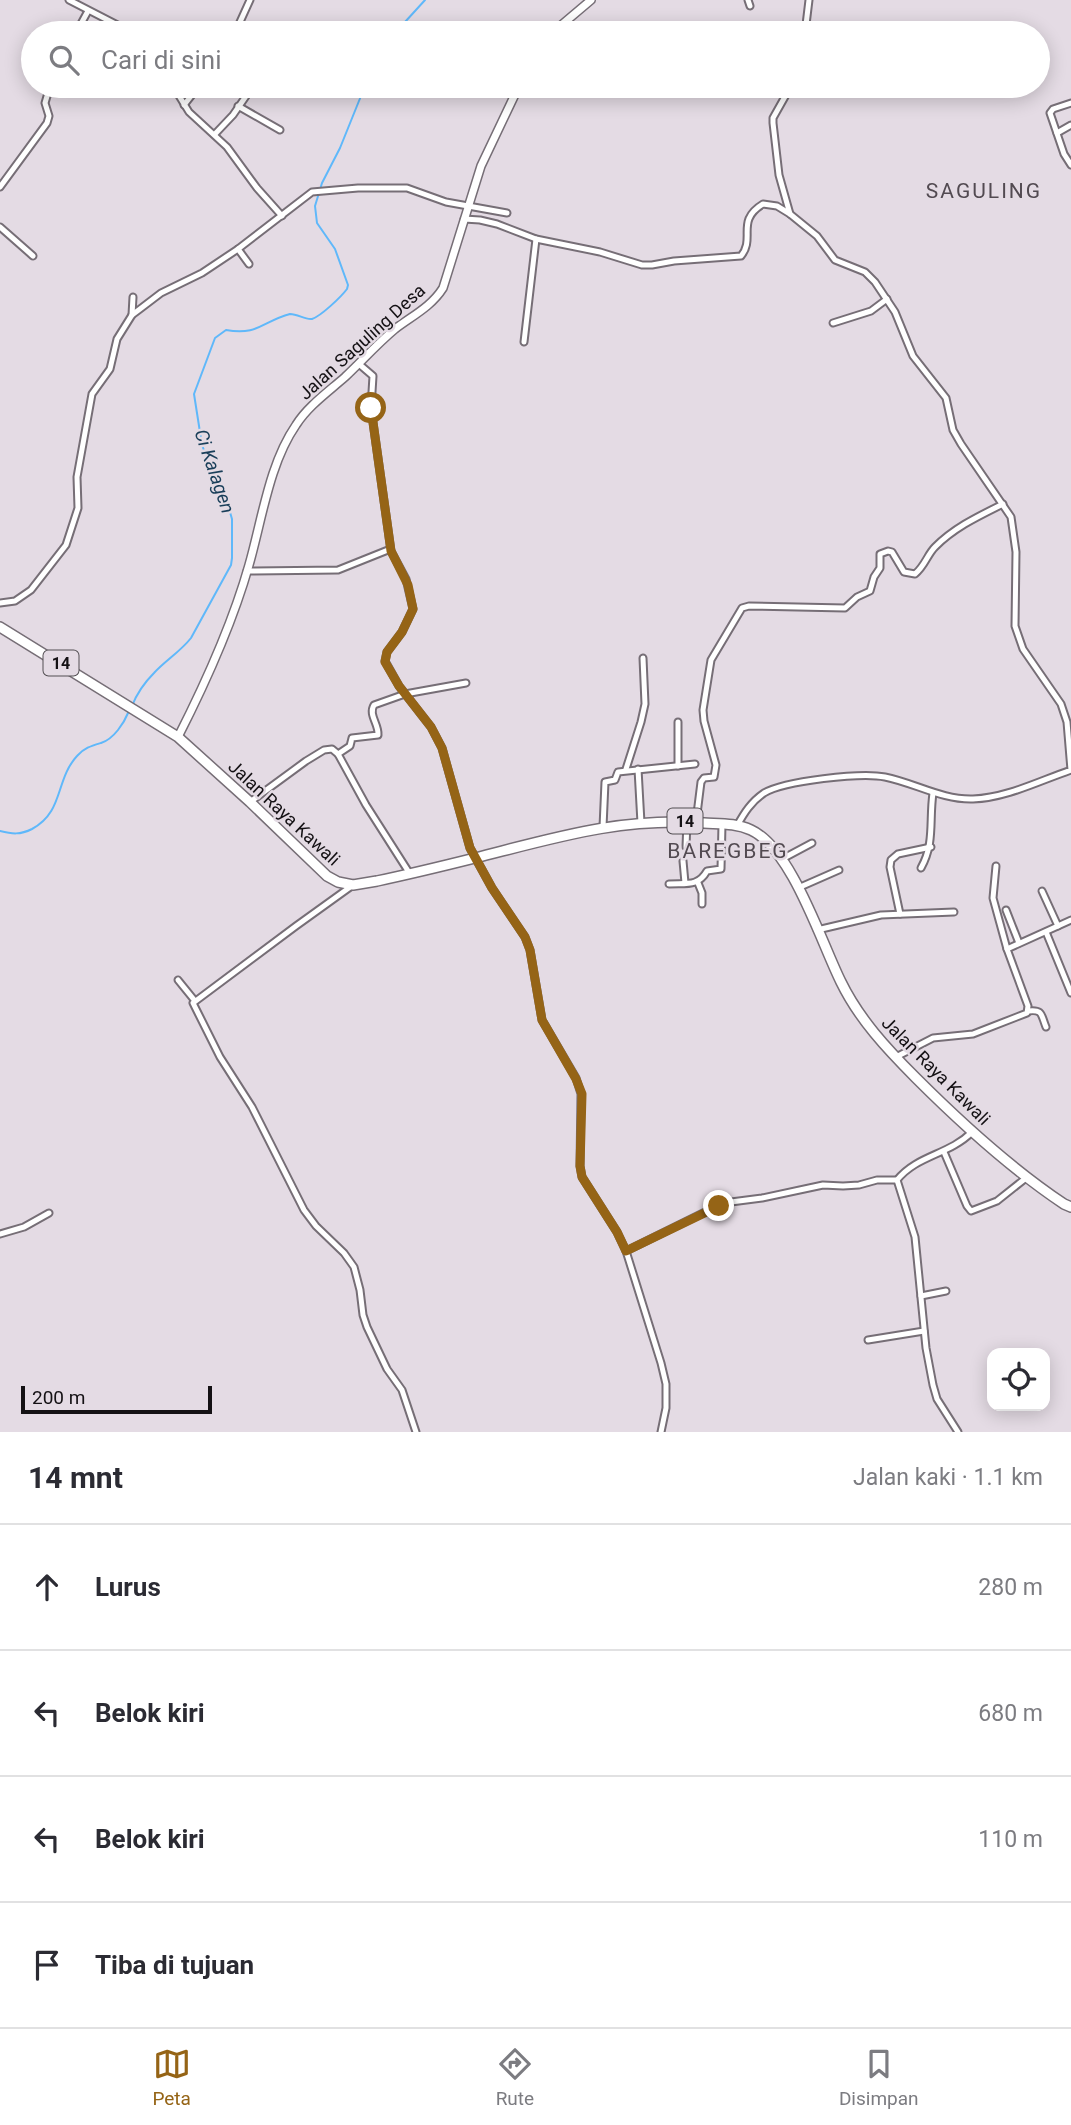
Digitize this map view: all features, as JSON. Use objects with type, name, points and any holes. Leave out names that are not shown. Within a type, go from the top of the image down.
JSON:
[{"type":"highway","name":"14","points":[[0,627],[178,737]]},
{"type":"highway","name":"Jalan Raya Kawali","points":[[178,737],[327,876],[338,882],[354,885],[603,827],[641,822],[692,822],[751,830],[769,843],[782,859],[842,985],[863,1020],[895,1057],[972,1132],[1026,1178],[1071,1207]]},
{"type":"street","points":[[69,0],[108,21]]},
{"type":"street","points":[[241,21],[250,0]]},
{"type":"street","points":[[566,21],[591,0]]},
{"type":"street","points":[[806,21],[809,0]]},
{"type":"street","points":[[83,21],[88,11]]},
{"type":"street","points":[[0,187],[47,123],[49,116],[45,103],[46,98]]},
{"type":"street","points":[[180,98],[237,158],[257,188],[282,216]]},
{"type":"street","points":[[184,105],[190,98]]},
{"type":"street","points":[[215,134],[226,124],[244,98]]},
{"type":"street","name":"Jalan Saguling Desa","points":[[178,737],[205,683],[228,626],[285,443],[296,423],[311,407],[393,331],[436,298],[443,288],[481,166],[513,98]]},
{"type":"street","points":[[784,98],[773,123],[779,175],[790,214]]},
{"type":"street","points":[[1071,103],[1051,111],[1071,165]]},
{"type":"street","points":[[238,106],[280,130]]},
{"type":"street","points":[[1057,133],[1071,125]]},
{"type":"street","points":[[0,603],[15,601],[31,590],[66,545],[78,508],[77,477],[92,394],[110,369],[117,339],[132,315],[162,293],[202,273],[238,249],[303,198],[315,192],[358,188],[407,188],[446,202],[508,213]]},
{"type":"street","points":[[464,219],[497,224],[536,239],[600,252],[642,265],[652,265],[741,256],[746,250],[747,221],[763,204],[777,206],[817,236],[835,260],[865,272],[887,299],[913,356],[946,398],[953,430],[1011,517],[1015,534],[1015,626],[1023,649],[1061,704],[1068,722],[1071,771],[986,798],[970,799],[933,793],[915,785],[875,775],[786,785],[767,791],[756,799],[737,826]]},
{"type":"street","points":[[0,227],[33,256]]},
{"type":"street","points":[[524,342],[536,239]]},
{"type":"street","points":[[238,249],[249,264]]},
{"type":"street","points":[[132,315],[133,297]]},
{"type":"street","points":[[833,323],[871,311],[887,299]]},
{"type":"street","points":[[359,364],[373,377],[371,408],[391,551],[408,585],[413,609],[408,623],[385,658],[405,694],[431,727],[442,748],[466,839],[474,858],[525,937],[530,950],[542,1020],[582,1094],[582,1177],[626,1251],[666,1384],[666,1408],[661,1432]]},
{"type":"street","points":[[686,847],[701,782],[704,778],[714,777],[716,769],[703,710],[711,660],[742,608],[845,608],[857,597],[870,591],[880,568],[880,554],[892,552],[904,572],[915,574],[921,569],[925,557],[949,534],[968,521],[1003,504]]},
{"type":"street","points":[[247,571],[338,570],[391,551]]},
{"type":"street","points":[[626,769],[645,704],[643,658]]},
{"type":"street","points":[[338,754],[350,746],[352,738],[377,735],[372,712],[374,705],[405,694],[466,683]]},
{"type":"street","points":[[678,722],[678,766]]},
{"type":"street","points":[[250,802],[318,753],[332,749],[338,754],[366,805],[410,874]]},
{"type":"street","points":[[603,827],[605,782],[615,781],[616,773],[626,769],[661,769],[695,764]]},
{"type":"street","points":[[638,769],[641,822]]},
{"type":"street","points":[[921,868],[931,847],[930,812],[933,793]]},
{"type":"street","points":[[669,884],[698,883],[707,871],[721,869],[722,824]]},
{"type":"street","points":[[782,859],[812,844]]},
{"type":"street","points":[[900,914],[890,867],[891,860],[898,854],[931,847]]},
{"type":"street","points":[[683,861],[685,883]]},
{"type":"street","points":[[996,866],[993,898],[1028,1011]]},
{"type":"street","points":[[798,888],[839,870]]},
{"type":"street","points":[[698,883],[702,904]]},
{"type":"street","points":[[354,885],[193,1003],[252,1107],[304,1210],[316,1226],[344,1252],[354,1267],[367,1327],[387,1369],[402,1390],[416,1432]]},
{"type":"street","points":[[1042,891],[1058,926]]},
{"type":"street","points":[[1006,909],[1019,943]]},
{"type":"street","points":[[817,930],[870,917],[954,912]]},
{"type":"street","points":[[1007,949],[1071,920]]},
{"type":"street","points":[[1046,932],[1071,993]]},
{"type":"street","points":[[178,980],[195,1001]]},
{"type":"street","points":[[895,1057],[933,1038],[973,1034],[1028,1011],[1040,1012],[1046,1027]]},
{"type":"street","points":[[897,1180],[901,1174],[924,1159],[944,1152],[972,1132]]},
{"type":"street","points":[[944,1152],[971,1210],[997,1201],[1026,1178]]},
{"type":"street","points":[[626,1251],[732,1202],[824,1185],[859,1185],[877,1180],[897,1180]]},
{"type":"street","points":[[897,1180],[915,1237],[924,1331],[935,1393],[958,1432]]},
{"type":"street","points":[[0,1234],[24,1227],[48,1213]]},
{"type":"street","points":[[921,1296],[946,1291]]},
{"type":"street","points":[[868,1340],[924,1331]]},
{"type":"waterway","name":"Ci Kalagen","points":[[406,21],[425,0]]},
{"type":"waterway","name":"Ci Kalagen","points":[[132,706],[147,681],[191,638],[231,565],[232,519],[222,485],[202,445],[194,394],[215,338],[226,330],[246,331],[290,314],[312,319],[331,306],[347,289],[348,285],[335,249],[317,223],[315,206],[322,183],[360,98]]},
{"type":"waterway","name":"Ci Kalagen","points":[[0,831],[24,832],[42,822],[54,805],[65,775],[77,756],[85,749],[110,738],[129,711]]},
{"type":"district","name":"SAGULING","points":[[984,191]]},
{"type":"district","name":"BAREGBEG","points":[[728,851]]},
{"type":"route","points":[[371,408],[391,551],[408,585],[413,609],[402,632],[387,652],[385,662],[399,686],[431,727],[442,748],[466,839],[474,858],[525,937],[530,950],[542,1020],[582,1094],[582,1177],[626,1251],[719,1206]]}]
